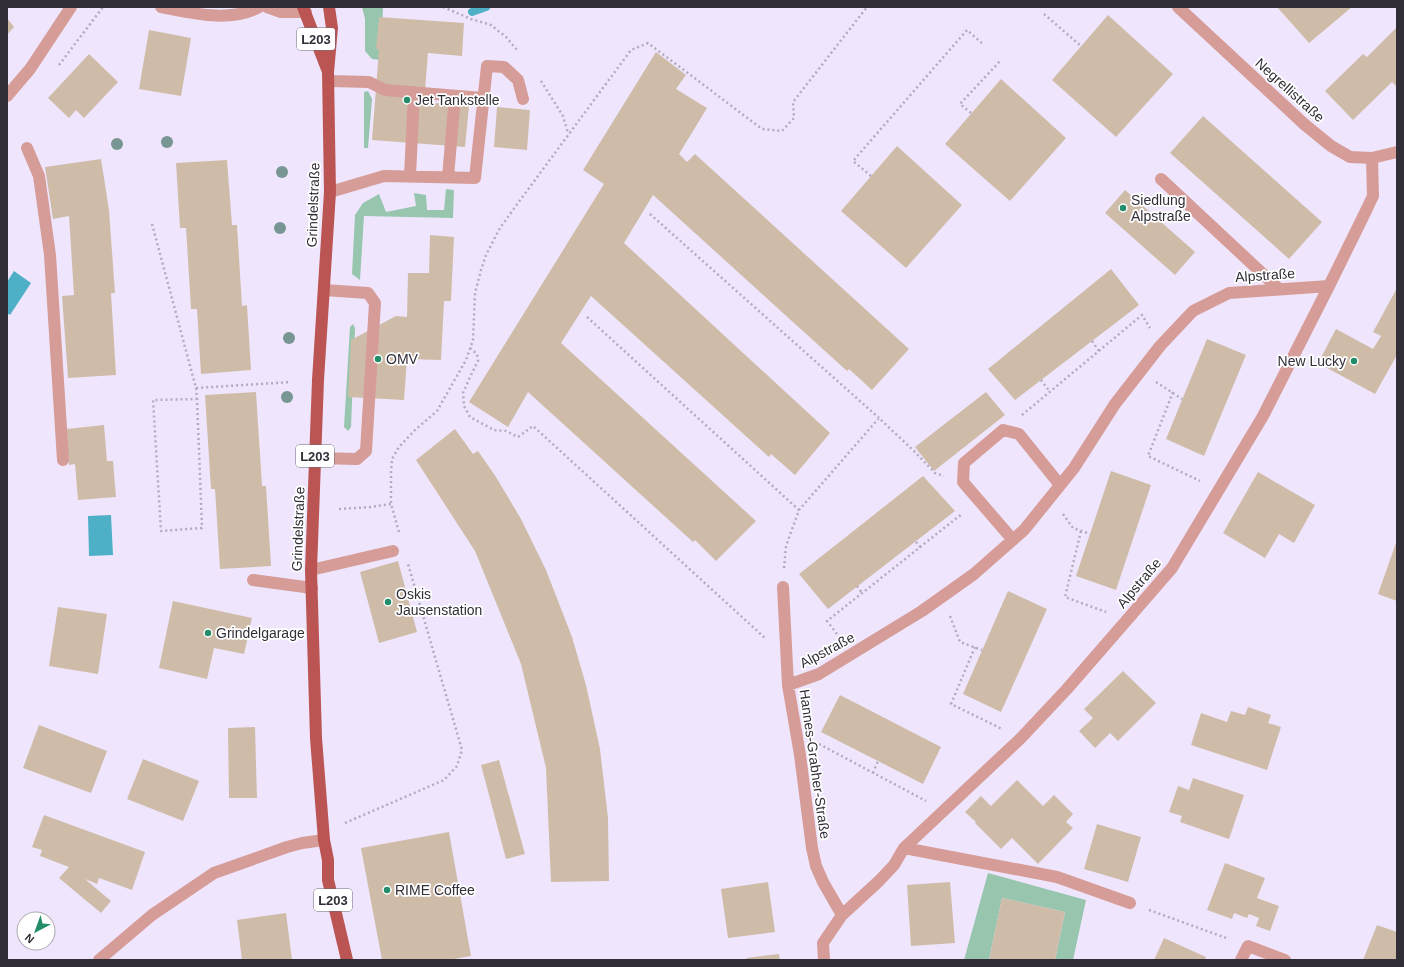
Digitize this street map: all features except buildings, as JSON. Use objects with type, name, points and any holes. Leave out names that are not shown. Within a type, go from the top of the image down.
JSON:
[{"type":"main road","name":"Grindelstraße","points":[[329,7],[332,28],[328,77],[330,192],[318,380],[311,570],[316,738],[324,840],[328,860],[328,880],[347,960]]},
{"type":"main road","name":"Grindelstraße","points":[[304,9],[328,77]]},
{"type":"street","points":[[7,96],[30,69],[71,7]]},
{"type":"street","points":[[161,7],[191,13],[222,16],[251,12],[259,7]]},
{"type":"street","points":[[267,7],[281,12],[304,9]]},
{"type":"street","name":"Negrellistraße","points":[[1178,7],[1304,124],[1331,146],[1350,157],[1372,158],[1397,152]]},
{"type":"street","points":[[330,192],[384,176],[475,178],[487,66],[504,67],[518,80],[523,99]]},
{"type":"street","points":[[328,77],[369,82],[385,90],[484,98]]},
{"type":"street","points":[[410,176],[414,92]]},
{"type":"street","points":[[448,177],[455,96]]},
{"type":"street","points":[[27,148],[39,176],[50,255],[63,460]]},
{"type":"street","name":"Alpstraße","points":[[824,960],[823,942],[842,915],[894,865],[904,848],[1021,738],[1067,689],[1172,568],[1262,416],[1329,286],[1373,196],[1372,158]]},
{"type":"street","points":[[1161,179],[1279,289]]},
{"type":"street","name":"Alpstraße","points":[[788,685],[819,674],[922,611],[974,574],[1024,530],[1074,468],[1116,404],[1140,372],[1160,346],[1193,310],[1229,293],[1329,286]]},
{"type":"street","points":[[315,458],[357,459],[366,451],[375,303],[368,293],[324,290]]},
{"type":"street","points":[[1013,540],[963,482],[964,463],[1003,430],[1019,434],[1060,485]]},
{"type":"street","points":[[311,570],[393,551]]},
{"type":"street","points":[[253,580],[312,588]]},
{"type":"street","name":"Hannes-Grabher-Straße","points":[[783,587],[788,685],[812,848],[816,866],[823,882],[842,915]]},
{"type":"street","points":[[99,960],[152,915],[214,873],[287,847],[324,840]]},
{"type":"street","points":[[904,848],[1057,877],[1130,903]]},
{"type":"street","points":[[1241,960],[1248,946],[1285,960]]},
{"type":"path","points":[[57,68],[103,7]]},
{"type":"path","points":[[400,534],[391,504],[392,458],[399,447],[415,430],[437,411],[466,360],[473,340],[475,293],[486,255],[500,228],[631,50],[648,43],[762,129],[782,131],[794,118],[793,102],[867,7]]},
{"type":"path","points":[[1044,14],[1081,46]]},
{"type":"path","points":[[871,176],[853,161],[967,30],[984,45]]},
{"type":"path","points":[[971,113],[960,104],[1001,60]]},
{"type":"path","points":[[650,214],[879,418],[935,473],[963,482]]},
{"type":"path","points":[[152,224],[196,388],[197,399],[202,528],[161,531],[153,400],[197,399]]},
{"type":"path","points":[[1003,430],[1142,315],[1160,346]]},
{"type":"path","points":[[587,317],[798,510]]},
{"type":"path","points":[[1092,341],[1099,351]]},
{"type":"path","points":[[470,348],[477,354],[478,362],[463,393],[464,406],[470,417],[494,430],[506,431],[518,438],[533,426],[768,640],[786,650]]},
{"type":"path","points":[[1140,372],[1182,399]]},
{"type":"path","points":[[1041,380],[1050,392]]},
{"type":"path","points":[[196,388],[291,382]]},
{"type":"path","points":[[1173,392],[1148,456],[1218,490]]},
{"type":"path","points":[[783,587],[786,546],[798,510],[879,418]]},
{"type":"path","points":[[1051,496],[1073,528],[1090,534]]},
{"type":"path","points":[[853,654],[827,621],[979,500]]},
{"type":"path","points":[[339,509],[371,508],[391,504]]},
{"type":"path","points":[[1082,531],[1065,597],[1127,620]]},
{"type":"path","points":[[916,542],[920,547]]},
{"type":"path","points":[[345,823],[444,780],[457,766],[462,750],[408,564]]},
{"type":"path","points":[[857,586],[862,592]]},
{"type":"path","points":[[942,597],[960,642],[982,650]]},
{"type":"path","points":[[975,647],[952,704],[1021,738]]},
{"type":"path","points":[[796,732],[944,810]]},
{"type":"path","points":[[873,772],[878,761]]},
{"type":"path","points":[[1130,903],[1248,946]]},
{"type":"green space","points":[[362,7],[383,7],[381,60],[372,59],[365,51],[365,19]]},
{"type":"green space","points":[[368,91],[372,99],[368,148],[364,148],[364,92]]},
{"type":"green space","points":[[446,189],[454,190],[453,218],[364,216],[360,280],[352,274],[355,215],[363,203],[379,194],[386,212],[416,206],[414,193],[426,195],[427,210],[444,210]]},
{"type":"green space","points":[[353,324],[355,328],[351,427],[348,431],[344,427],[350,327]]},
{"type":"green space","points":[[988,873],[1086,900],[1073,960],[1055,960],[1065,912],[1002,898],[989,960],[964,960]]},
{"type":"water","points":[[14,271],[31,283],[10,315],[7,313],[7,282]]},
{"type":"water","points":[[111,515],[113,555],[89,556],[88,516]]},
{"type":"waterway","points":[[472,12],[486,7]]},
{"type":"place","name":"Jet Tankstelle","points":[[407,100]]},
{"type":"place","name":"Siedlung Alpstraße","points":[[1123,208]]},
{"type":"place","name":"OMV","points":[[378,359]]},
{"type":"place","name":"New Lucky","points":[[1354,361]]},
{"type":"place","name":"Oskis Jausenstation","points":[[388,602]]},
{"type":"place","name":"Grindelgarage","points":[[208,633]]},
{"type":"place","name":"RIME Coffee","points":[[387,890]]}]
